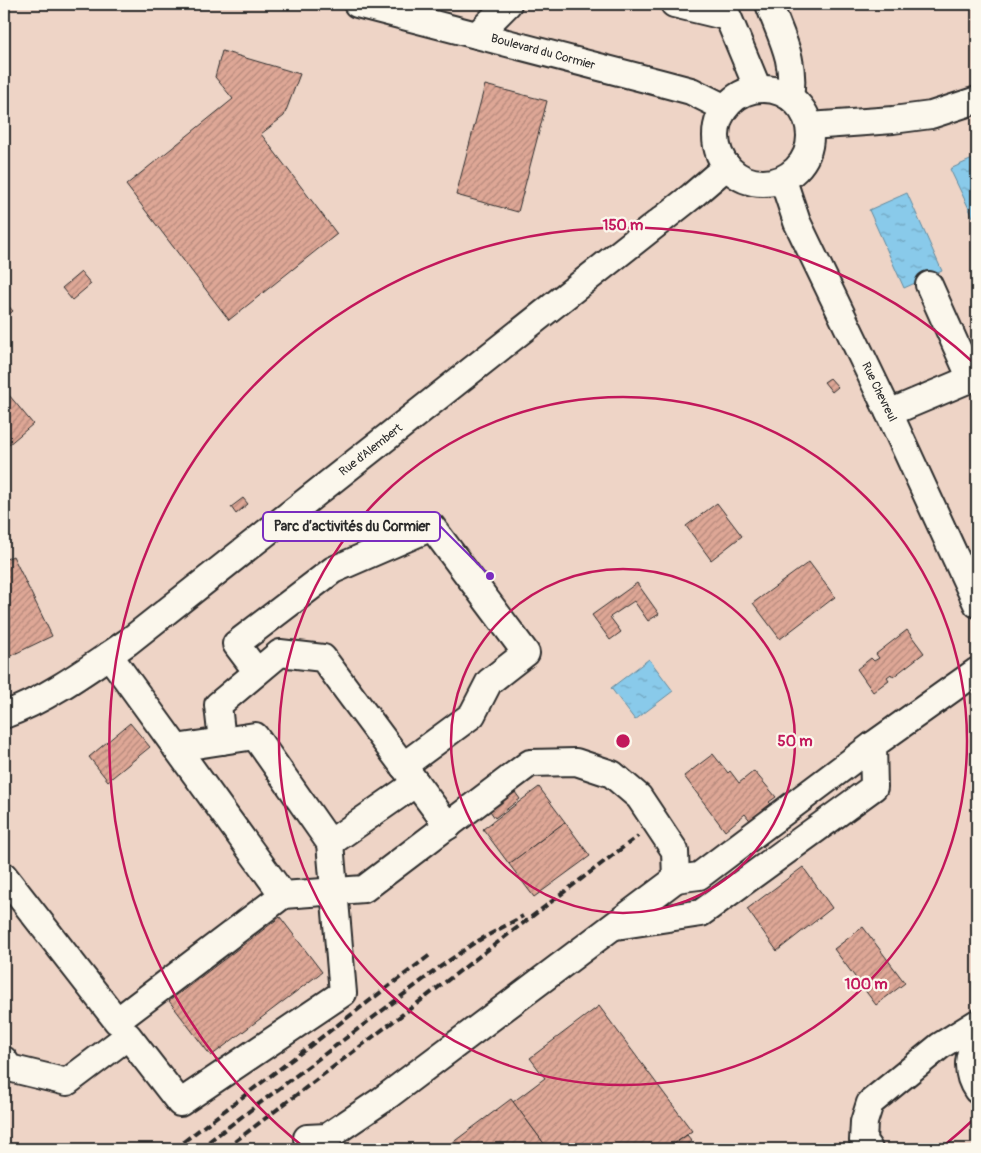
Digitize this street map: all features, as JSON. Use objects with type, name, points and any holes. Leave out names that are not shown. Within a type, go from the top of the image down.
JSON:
[{"type":"street","name":"Boulevard du Cormier","points":[[357,4],[691,91],[725,108]]},
{"type":"street","points":[[477,35],[508,4]]},
{"type":"street","points":[[674,4],[728,17],[758,89]]},
{"type":"street","points":[[769,4],[791,61],[792,82],[790,97]]},
{"type":"street","points":[[758,89],[772,89],[790,97],[805,113],[810,126],[810,142],[806,158],[796,170],[783,180],[768,183],[752,182],[738,176],[727,166],[719,153],[716,138],[718,122],[725,108],[734,99],[746,92],[758,89]]},
{"type":"street","points":[[810,126],[922,116],[977,100]]},
{"type":"street","name":"Rue d’Alembert","points":[[4,715],[18,710],[68,682],[128,642],[727,166]]},
{"type":"street","name":"Rue Chevreul","points":[[783,180],[797,222],[889,413],[977,604]]},
{"type":"street","points":[[889,413],[974,377],[928,285]]},
{"type":"street","points":[[257,672],[236,644],[333,570],[432,527],[526,652],[489,682],[472,715],[410,775],[330,843]]},
{"type":"street","points":[[222,741],[218,705],[280,653],[323,658],[448,826]]},
{"type":"street","points":[[109,655],[283,895]]},
{"type":"street","points":[[305,1145],[327,1137],[382,1100],[676,879],[699,876],[874,745],[977,671]]},
{"type":"street","points":[[4,876],[180,1103],[343,992],[330,843],[255,736],[176,748]]},
{"type":"street","points":[[613,926],[701,914],[874,787],[874,745]]},
{"type":"street","points":[[4,1060],[9,1068],[67,1082],[123,1029],[283,895],[364,889],[530,763],[576,762],[612,774],[638,797],[675,851],[676,879]]},
{"type":"street","points":[[869,1149],[863,1141],[864,1122],[870,1102],[940,1046],[977,1023]]},
{"type":"street","points":[[977,1034],[969,1054],[971,1080],[977,1090]]},
{"type":"shaded area","points":[[4,4],[977,4],[977,1149],[4,1149]]},
{"type":"water","points":[[977,157],[977,215],[973,217],[950,169]]},
{"type":"water","points":[[907,193],[942,271],[904,288],[869,210]]},
{"type":"water","points":[[649,659],[673,691],[635,720],[611,688]]},
{"type":"building","points":[[222,51],[300,74],[284,116],[261,134],[337,234],[229,320],[126,185],[233,99],[215,77]]},
{"type":"building","points":[[485,85],[547,101],[518,212],[456,195]]},
{"type":"building","points":[[81,272],[91,284],[72,300],[62,288]]},
{"type":"building","points":[[4,301],[13,311],[4,319]]},
{"type":"building","points":[[830,378],[838,387],[832,392],[824,382]]},
{"type":"building","points":[[9,395],[33,424],[7,446],[4,443],[4,399]]},
{"type":"building","points":[[243,498],[248,504],[236,514],[231,507]]},
{"type":"building","points":[[717,503],[742,536],[711,560],[686,526]]},
{"type":"building","points":[[13,556],[52,636],[4,659],[4,560]]},
{"type":"building","points":[[809,562],[835,597],[780,639],[753,603]]},
{"type":"building","points":[[637,583],[659,614],[648,621],[634,601],[610,617],[621,632],[610,640],[592,615]]},
{"type":"building","points":[[907,630],[924,653],[893,677],[891,674],[887,677],[889,680],[873,692],[857,669],[871,658],[874,661],[879,658],[876,654]]},
{"type":"building","points":[[130,723],[150,747],[108,781],[89,757]]},
{"type":"building","points":[[713,754],[728,773],[730,771],[739,783],[754,771],[776,797],[769,802],[773,806],[752,823],[745,814],[725,831],[684,776]]},
{"type":"building","points":[[539,787],[565,822],[509,864],[483,829]]},
{"type":"building","points":[[515,792],[520,799],[495,818],[490,811]]},
{"type":"building","points":[[565,822],[590,856],[534,897],[509,864]]},
{"type":"building","points":[[803,867],[832,908],[777,951],[747,909]]},
{"type":"building","points":[[280,917],[322,972],[211,1056],[169,1001]]},
{"type":"building","points":[[863,927],[905,983],[876,1005],[834,949]]},
{"type":"building","points":[[599,1006],[692,1131],[667,1149],[599,1149],[594,1143],[585,1149],[548,1149],[513,1102],[545,1078],[530,1058]]},
{"type":"building","points":[[511,1099],[548,1149],[444,1149]]},
{"type":"building","points":[[687,1135],[692,1141],[681,1149],[676,1149],[673,1145]]},
{"type":"railway","points":[[225,1149],[638,836]]},
{"type":"railway","points":[[199,1149],[440,967],[474,943],[523,916]]},
{"type":"railway","points":[[174,1149],[430,955]]},
{"type":"place","name":"Parc d’activités du Cormier","points":[[490,576]]}]
